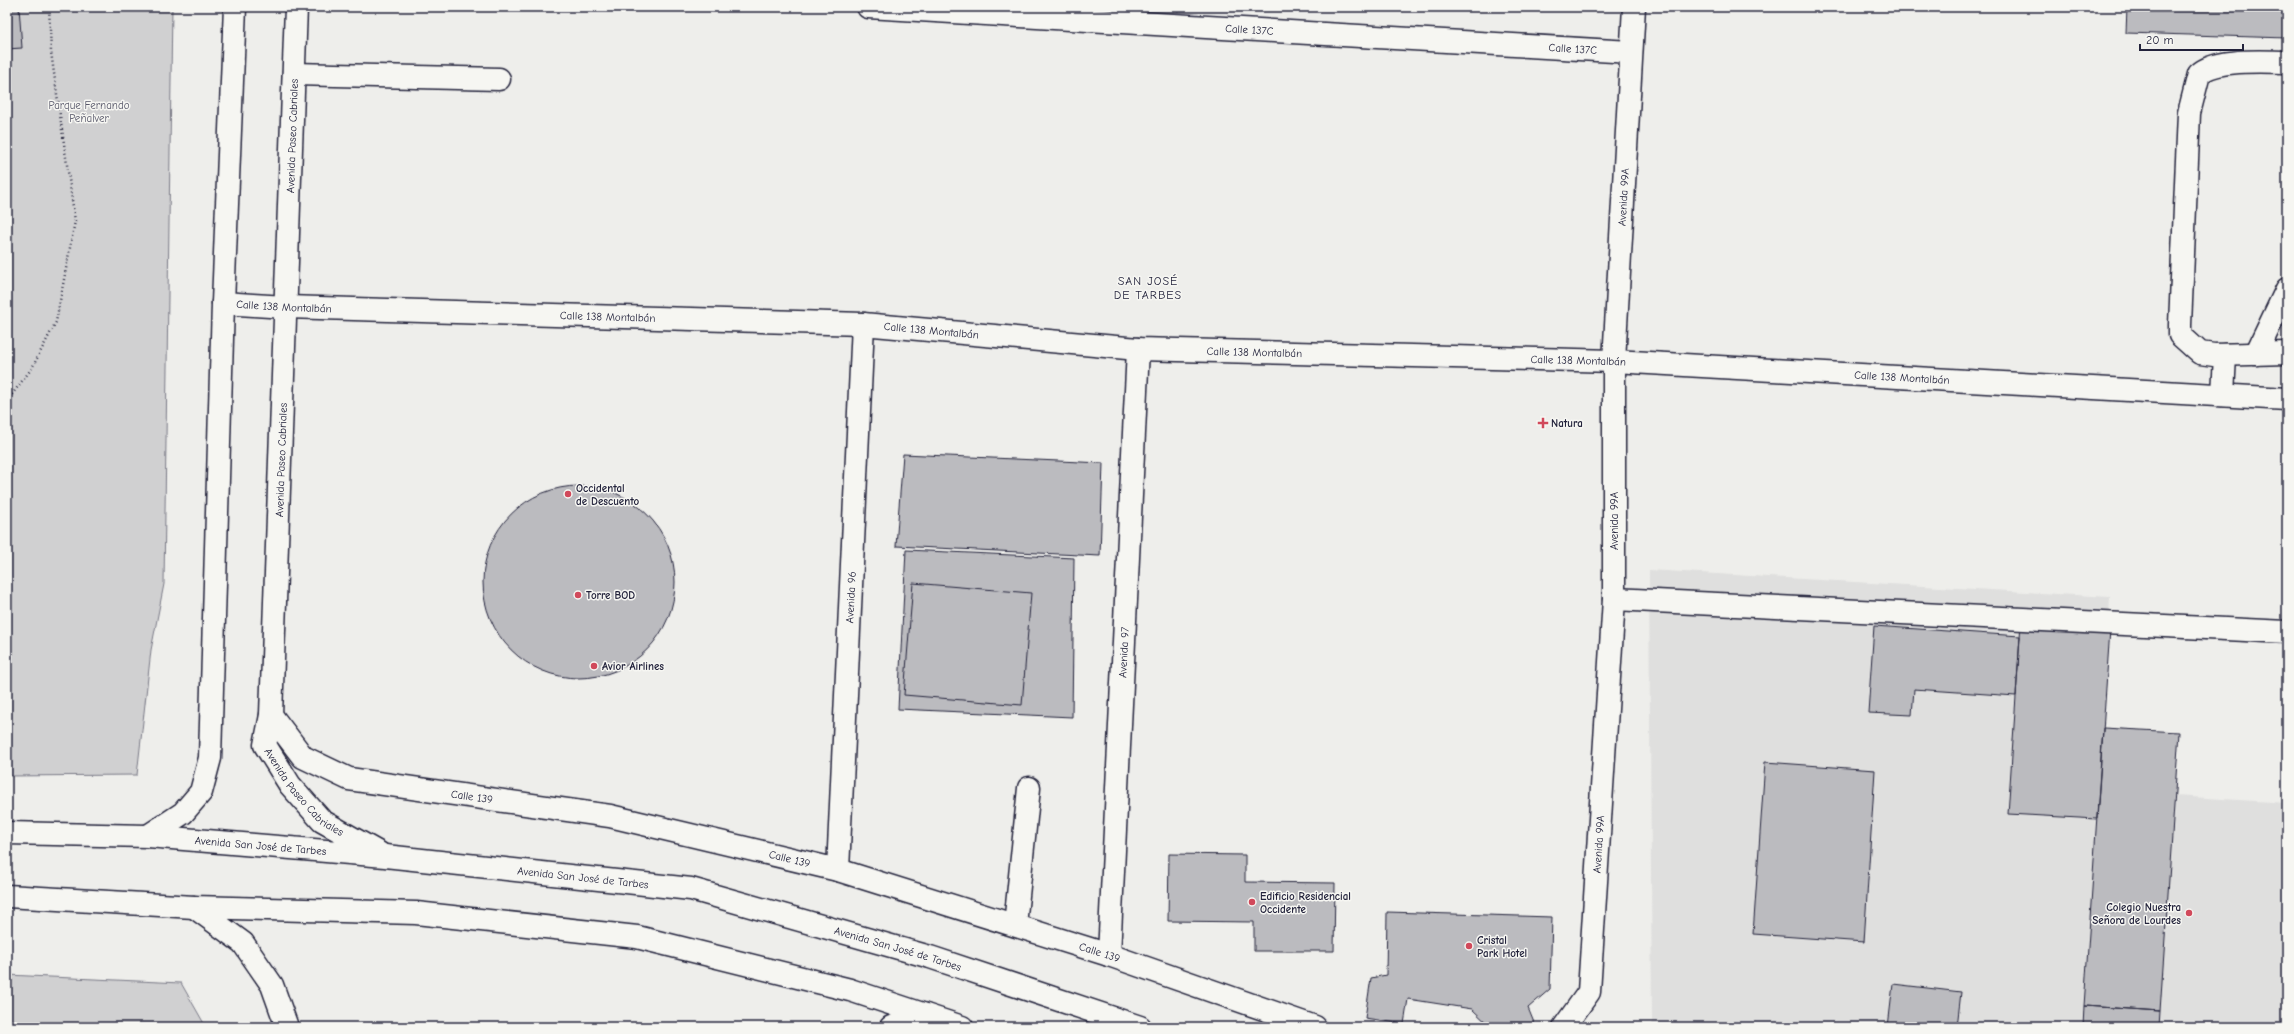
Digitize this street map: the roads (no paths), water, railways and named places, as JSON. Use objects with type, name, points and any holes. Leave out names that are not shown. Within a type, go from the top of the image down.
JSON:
[{"type":"street","points":[[148,836],[183,813],[201,792],[210,758],[223,302],[235,7]]},
{"type":"street","name":"Avenida Paseo Cabriales","points":[[296,7],[271,714],[265,745],[290,785],[322,821],[385,856]]},
{"type":"street","name":"Calle 137C","points":[[868,7],[1631,52]]},
{"type":"street","name":"Avenida 99A","points":[[1564,1027],[1589,992],[1614,600],[1614,361],[1634,7]]},
{"type":"street","points":[[2287,62],[2240,63],[2204,70],[2199,74],[2191,96],[2189,114],[2180,335],[2200,353],[2225,355],[2287,354]]},
{"type":"street","points":[[294,74],[499,80]]},
{"type":"street","points":[[2256,354],[2287,289]]},
{"type":"street","name":"Calle 138 Montalbán","points":[[223,302],[286,307],[863,324],[1138,349],[1614,361],[2287,399]]},
{"type":"street","name":"Avenida 96","points":[[838,870],[863,324]]},
{"type":"street","name":"Avenida 97","points":[[1109,955],[1138,349]]},
{"type":"street","points":[[2223,395],[2225,355]]},
{"type":"street","points":[[1614,600],[2287,632]]},
{"type":"street","name":"Calle 139","points":[[271,714],[303,757],[349,780],[610,816],[838,870],[1109,955],[1315,1027]]},
{"type":"street","points":[[1015,925],[1029,788]]},
{"type":"street","name":"Avenida San José de Tarbes","points":[[7,833],[148,836],[385,856],[691,889],[930,957],[1140,1027]]},
{"type":"street","points":[[7,896],[194,907],[416,913],[637,937],[850,990],[962,1027]]},
{"type":"street","points":[[194,907],[243,943],[272,985],[287,1027]]},
{"type":"street","points":[[891,1027],[925,1015]]},
{"type":"place","name":"Natura","points":[[1543,423]]},
{"type":"place","name":"Occidental de Descuento","points":[[568,494]]},
{"type":"place","name":"Torre BOD","points":[[578,595]]},
{"type":"place","name":"Avior Airlines","points":[[594,666]]},
{"type":"place","name":"Edificio Residencial Occidente","points":[[1252,902]]},
{"type":"place","name":"Colegio Nuestra Señora de Lourdes","points":[[2189,913]]},
{"type":"place","name":"Cristal Park Hotel","points":[[1469,946]]},
{"type":"district","name":"SAN JOSÉ DE TARBES","points":[[1148,288]]},
{"type":"park label","name":"Parque Fernando Peñalver","points":[[89,111]]}]
